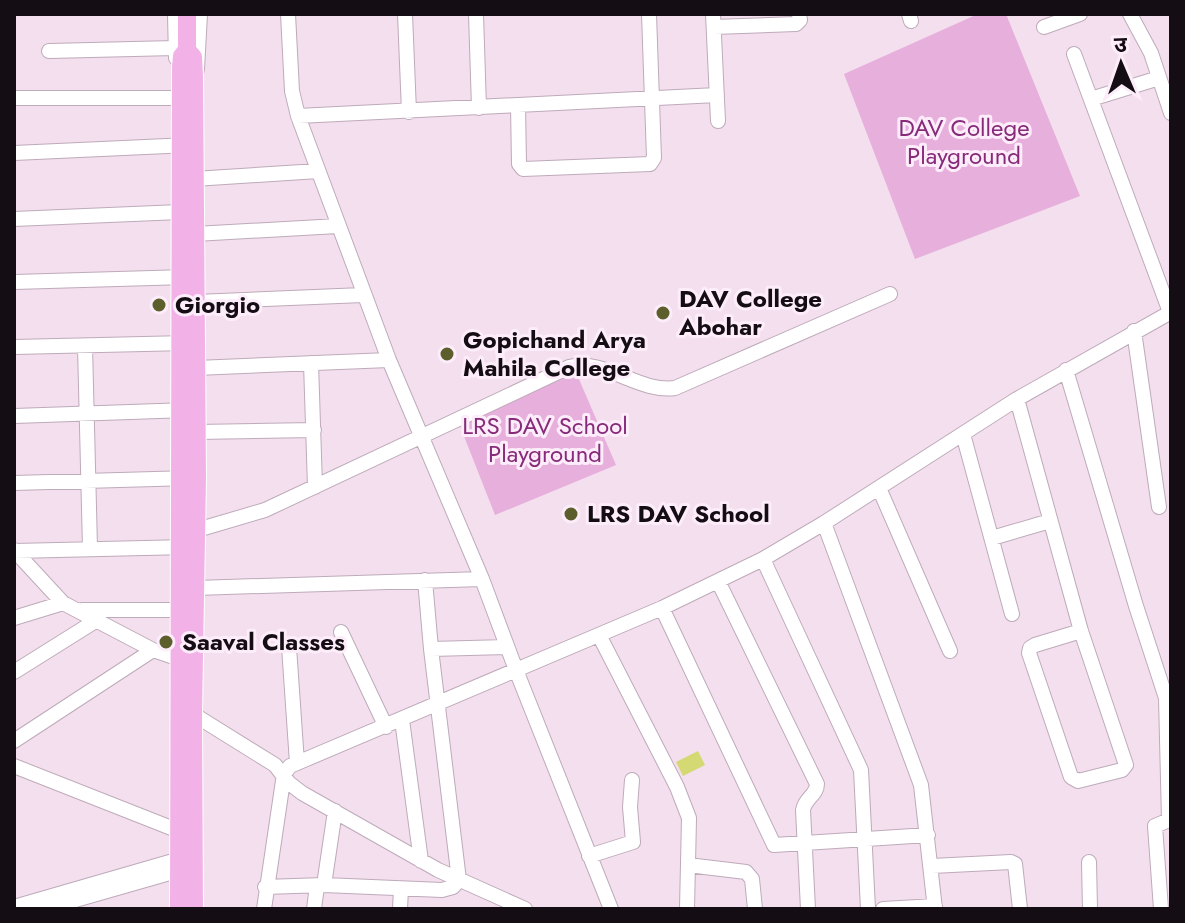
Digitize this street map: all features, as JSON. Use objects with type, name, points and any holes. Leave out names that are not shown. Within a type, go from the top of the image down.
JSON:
[{"type":"main road","points":[[187,14],[183,46],[193,57],[188,77],[187,145],[180,212],[188,277],[189,478],[196,588],[187,662],[179,831],[194,909]]},
{"type":"main road","points":[[187,145],[194,179],[195,234],[188,277],[196,302],[188,342],[196,368],[189,410],[196,432],[189,478]]},
{"type":"main road","points":[[179,909],[187,863],[193,714],[181,610],[191,541]]},
{"type":"street","points":[[49,51],[183,46],[175,14]]},
{"type":"street","points":[[188,77],[200,57],[200,14]]},
{"type":"street","points":[[288,14],[292,91],[298,116],[363,295],[482,579],[611,909]]},
{"type":"street","points":[[405,14],[409,112]]},
{"type":"street","points":[[476,14],[479,108]]},
{"type":"street","points":[[518,106],[519,164],[523,169],[653,162],[649,14]]},
{"type":"street","points":[[718,121],[714,21],[796,24],[800,20],[799,14]]},
{"type":"street","points":[[1044,27],[1080,14]]},
{"type":"street","points":[[1130,14],[1151,53],[1171,113]]},
{"type":"street","points":[[264,909],[284,774],[297,763],[662,608],[763,559],[1017,399],[1171,312],[1074,54]]},
{"type":"street","points":[[1091,99],[1159,78]]},
{"type":"street","points":[[298,116],[717,95]]},
{"type":"street","points":[[14,98],[188,98]]},
{"type":"street","points":[[14,153],[187,145]]},
{"type":"street","points":[[194,179],[318,171]]},
{"type":"street","points":[[14,219],[180,212]]},
{"type":"street","points":[[195,234],[338,226]]},
{"type":"street","points":[[14,282],[188,277]]},
{"type":"street","points":[[14,550],[191,541],[578,365],[662,388],[675,388],[890,294]]},
{"type":"street","points":[[196,302],[363,295]]},
{"type":"street","points":[[1134,331],[1159,507]]},
{"type":"street","points":[[14,347],[188,342]]},
{"type":"street","points":[[85,346],[90,548]]},
{"type":"street","points":[[196,368],[389,360]]},
{"type":"street","points":[[311,363],[315,487]]},
{"type":"street","points":[[1066,370],[1136,606],[1168,697],[1169,820],[1155,826],[1161,909]]},
{"type":"street","points":[[1017,399],[1081,631],[1126,765],[1122,770],[1078,781],[1071,777],[1029,653],[1035,645],[1081,631]]},
{"type":"street","points":[[14,416],[189,410]]},
{"type":"street","points":[[196,432],[314,430]]},
{"type":"street","points":[[963,434],[1012,614]]},
{"type":"street","points":[[14,483],[189,478]]},
{"type":"street","points":[[879,488],[950,651]]},
{"type":"street","points":[[992,538],[1050,521]]},
{"type":"street","points":[[824,523],[921,785],[935,908],[883,909]]},
{"type":"street","points":[[14,550],[63,603],[153,650],[187,662]]},
{"type":"street","points":[[763,559],[861,770],[868,909]]},
{"type":"street","points":[[196,588],[482,579]]},
{"type":"street","points":[[425,580],[459,880]]},
{"type":"street","points":[[718,581],[817,784],[816,791],[804,803],[808,909]]},
{"type":"street","points":[[14,618],[63,603]]},
{"type":"street","points":[[662,608],[771,843],[777,846],[928,835]]},
{"type":"street","points":[[78,610],[181,610]]},
{"type":"street","points":[[14,672],[97,620]]},
{"type":"street","points":[[341,632],[386,727]]},
{"type":"street","points":[[599,635],[677,787],[689,818],[687,909]]},
{"type":"street","points":[[289,647],[297,763]]},
{"type":"street","points":[[431,649],[507,647]]},
{"type":"street","points":[[14,741],[153,650]]},
{"type":"street","points":[[193,714],[275,765],[289,783],[302,793],[421,861],[525,909]]},
{"type":"street","points":[[402,720],[421,861]]},
{"type":"street","points":[[14,766],[179,831]]},
{"type":"street","points":[[589,856],[633,842],[630,807],[632,780]]},
{"type":"street","points":[[314,909],[335,811]]},
{"type":"street","points":[[932,866],[1011,862],[1017,868],[1020,909]]},
{"type":"street","points":[[1089,862],[1090,909]]},
{"type":"street","points":[[14,907],[39,906],[187,863]]},
{"type":"street","points":[[688,865],[746,872],[752,879],[755,909]]},
{"type":"street","points":[[265,887],[448,889],[459,880]]},
{"type":"street","points":[[400,909],[401,889]]},
{"type":"green space","name":"DAV College Playground","points":[[978,14],[1006,14],[1080,196],[915,259],[844,74]]},
{"type":"green space","name":"LRS DAV School Playground","points":[[575,370],[616,465],[495,515],[460,426]]},
{"type":"building","points":[[698,751],[705,765],[683,776],[676,762]]},
{"type":"place","name":"Giorgio","points":[[159,305]]},
{"type":"place","name":"DAV College Abohar","points":[[663,313]]},
{"type":"place","name":"Gopichand Arya Mahila College","points":[[447,354]]},
{"type":"place","name":"LRS DAV School","points":[[571,514]]},
{"type":"place","name":"Saaval Classes","points":[[166,642]]}]
